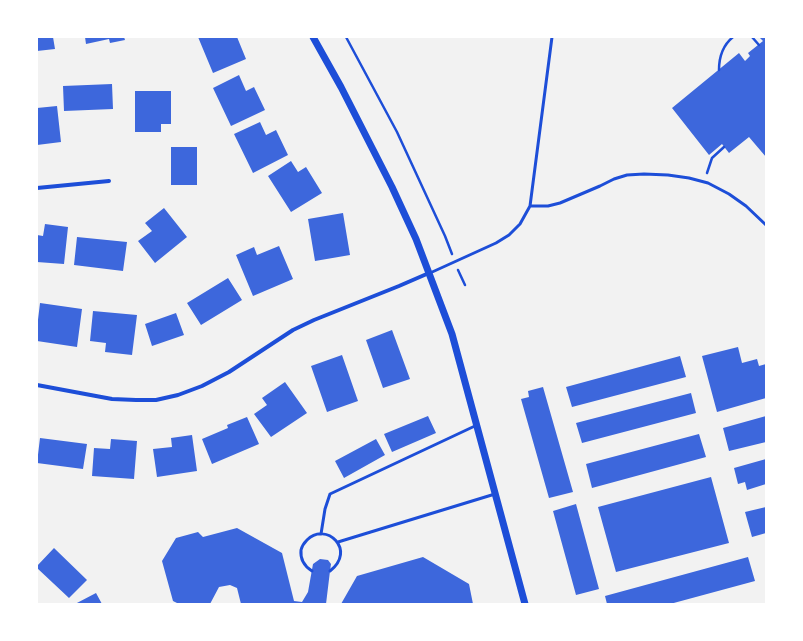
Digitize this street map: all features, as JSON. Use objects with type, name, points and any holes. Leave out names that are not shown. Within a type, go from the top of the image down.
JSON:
[{"type":"street","points":[[313,37],[341,87],[392,187],[416,239],[452,334],[525,604]]},
{"type":"street","points":[[37,188],[109,181]]},
{"type":"street","points":[[37,385],[124,399],[156,400],[178,395],[202,386],[229,372],[293,330],[429,273]]},
{"type":"lane","points":[[429,273],[496,243],[509,235],[520,224],[530,206],[552,37]]},
{"type":"lane","points":[[530,206],[548,206],[560,203],[614,179],[627,175],[668,175],[708,183],[729,194],[746,206],[766,224]]},
{"type":"lane","points":[[321,534],[325,509],[330,494],[477,425]]},
{"type":"lane","points":[[338,542],[496,494]]},
{"type":"lane","points":[[312,571],[302,562],[301,549],[308,538],[321,534],[328,535],[333,538],[338,542],[340,549],[341,555],[339,562],[336,567],[330,571]]},
{"type":"path","points":[[346,37],[397,132],[445,236],[464,286]]},
{"type":"path","points":[[719,70],[719,60],[722,50],[732,37]]},
{"type":"path","points":[[752,37],[759,45]]},
{"type":"path","points":[[708,183],[707,171],[712,158],[724,147]]},
{"type":"building","points":[[37,37],[53,37],[55,49],[37,51]]},
{"type":"building","points":[[85,37],[124,37],[125,40],[110,43],[109,39],[86,44]]},
{"type":"building","points":[[198,37],[237,37],[246,59],[213,73]]},
{"type":"building","points":[[759,37],[766,37],[766,157],[749,137],[729,153],[722,144],[709,155],[672,108],[739,53],[745,61],[750,56],[748,53],[763,41]]},
{"type":"building","points":[[239,75],[246,91],[254,87],[265,110],[231,126],[213,88]]},
{"type":"building","points":[[112,84],[113,109],[64,111],[63,86]]},
{"type":"building","points":[[135,91],[171,91],[171,124],[161,124],[161,132],[135,132]]},
{"type":"building","points":[[57,106],[61,142],[37,145],[37,108]]},
{"type":"building","points":[[260,122],[266,135],[276,130],[288,155],[253,173],[234,134]]},
{"type":"building","points":[[171,147],[197,147],[197,185],[171,185]]},
{"type":"building","points":[[291,161],[298,172],[306,167],[322,193],[291,212],[268,176]]},
{"type":"building","points":[[164,208],[187,237],[155,263],[138,241],[152,231],[145,223]]},
{"type":"building","points":[[343,213],[350,255],[315,261],[308,219]]},
{"type":"building","points":[[45,224],[68,227],[64,264],[37,262],[37,235],[43,236]]},
{"type":"building","points":[[77,237],[127,242],[123,271],[74,265]]},
{"type":"building","points":[[279,246],[293,279],[253,296],[236,255],[254,247],[257,255]]},
{"type":"building","points":[[228,278],[242,300],[201,325],[187,303]]},
{"type":"building","points":[[40,303],[82,309],[77,347],[37,341]]},
{"type":"building","points":[[93,311],[137,315],[132,355],[105,352],[106,343],[90,341]]},
{"type":"building","points":[[176,313],[184,335],[152,346],[145,324]]},
{"type":"building","points":[[392,330],[410,379],[383,388],[366,340]]},
{"type":"building","points":[[738,347],[742,363],[757,359],[759,366],[766,364],[766,398],[717,412],[702,356]]},
{"type":"building","points":[[342,355],[358,401],[327,412],[311,366]]},
{"type":"building","points":[[680,356],[686,377],[572,407],[566,387]]},
{"type":"building","points":[[285,382],[307,413],[271,437],[254,414],[267,405],[262,398]]},
{"type":"building","points":[[543,387],[573,492],[549,498],[521,399],[529,397],[528,391]]},
{"type":"building","points":[[691,393],[696,413],[582,443],[576,423]]},
{"type":"building","points":[[428,416],[436,433],[392,452],[384,434]]},
{"type":"building","points":[[766,416],[766,442],[729,451],[723,428]]},
{"type":"building","points":[[247,417],[259,444],[212,464],[202,439],[228,428],[227,425]]},
{"type":"building","points":[[699,434],[706,457],[592,488],[586,464]]},
{"type":"building","points":[[192,435],[197,471],[157,477],[153,449],[172,447],[171,438]]},
{"type":"building","points":[[40,438],[87,444],[83,469],[37,463]]},
{"type":"building","points":[[111,439],[137,441],[134,479],[92,476],[94,448],[110,449]]},
{"type":"building","points":[[376,439],[385,455],[344,478],[335,461]]},
{"type":"building","points":[[766,459],[766,484],[747,490],[745,482],[738,484],[734,468]]},
{"type":"building","points":[[711,477],[729,543],[616,572],[598,507]]},
{"type":"building","points":[[576,504],[599,589],[576,595],[553,511]]},
{"type":"building","points":[[766,507],[766,533],[752,537],[745,512]]},
{"type":"building","points":[[237,528],[282,553],[294,601],[302,602],[308,592],[313,564],[320,559],[328,560],[331,564],[326,604],[241,604],[237,588],[230,585],[219,587],[210,604],[179,604],[173,601],[162,561],[176,538],[198,532],[203,537]]},
{"type":"building","points":[[54,548],[87,580],[69,598],[37,568],[37,566]]},
{"type":"building","points":[[423,557],[469,584],[473,604],[341,604],[357,576]]},
{"type":"building","points":[[748,557],[755,581],[670,604],[607,604],[605,596]]},
{"type":"building","points":[[96,593],[102,604],[75,604]]}]
